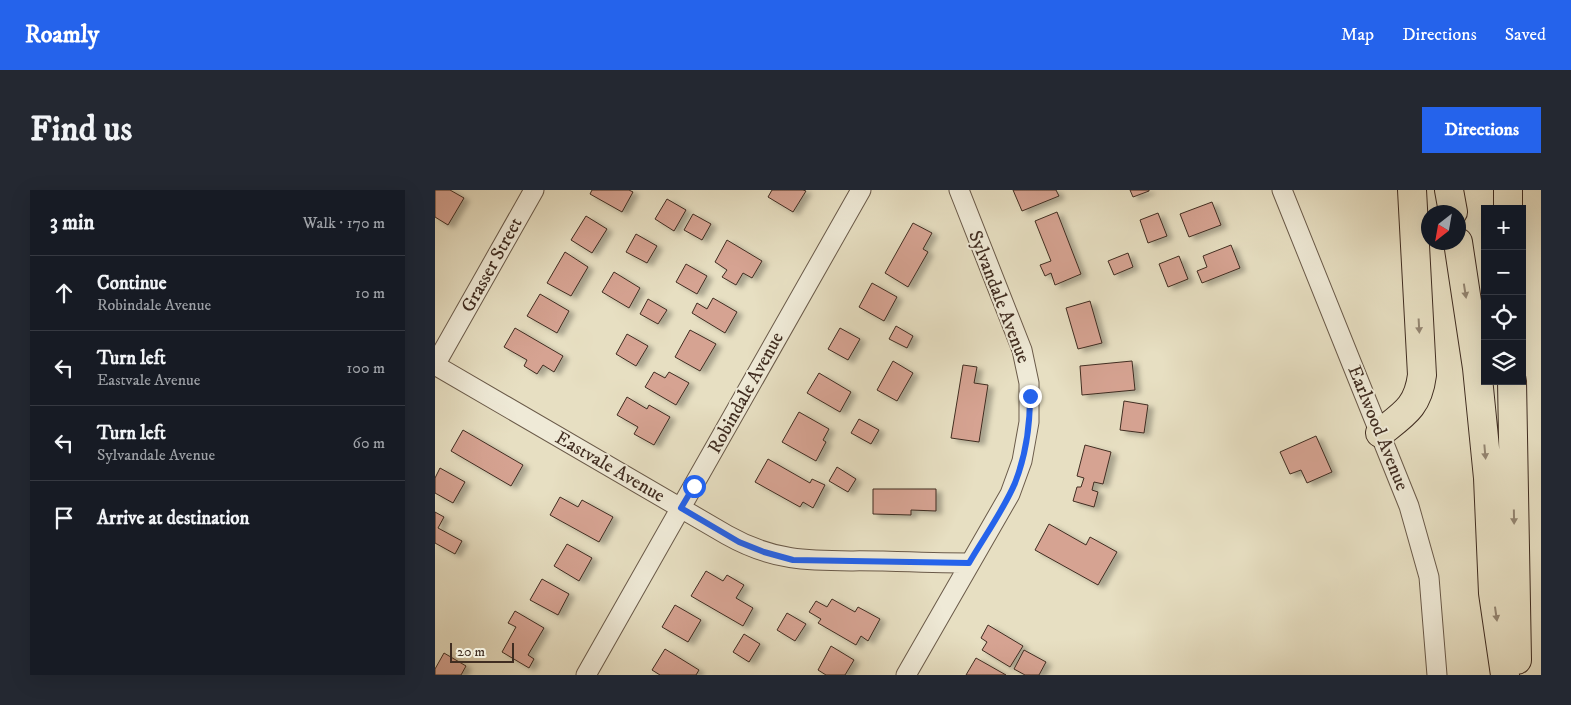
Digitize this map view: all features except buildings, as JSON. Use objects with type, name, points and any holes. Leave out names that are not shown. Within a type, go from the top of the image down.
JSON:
[{"type":"highway","points":[[1380,433],[1402,416],[1413,404],[1420,391],[1422,375],[1412,190]]},
{"type":"highway","points":[[1449,190],[1452,205]]},
{"type":"highway","points":[[1508,190],[1508,205]]},
{"type":"highway","points":[[1458,250],[1477,368],[1487,478],[1493,593],[1505,675]]},
{"type":"highway","points":[[1512,385],[1518,675]]},
{"type":"street","name":"Grasser Street","points":[[435,365],[533,190]]},
{"type":"street","name":"Robindale Avenue","points":[[586,675],[861,190]]},
{"type":"street","name":"Sylvandale Avenue","points":[[906,675],[1010,494],[1019,471],[1028,436],[1030,396],[1028,373],[1022,350],[959,190]]},
{"type":"street","name":"Earlwood Avenue","points":[[1282,190],[1409,506],[1429,576],[1437,675]]},
{"type":"street","name":"Eastvale Avenue","points":[[435,365],[739,542],[764,552],[793,560],[969,563]]},
{"type":"route","points":[[694,486],[681,508],[739,542],[764,552],[793,560],[806,561],[969,563],[1010,494],[1015,482],[1028,436],[1030,396]]}]
